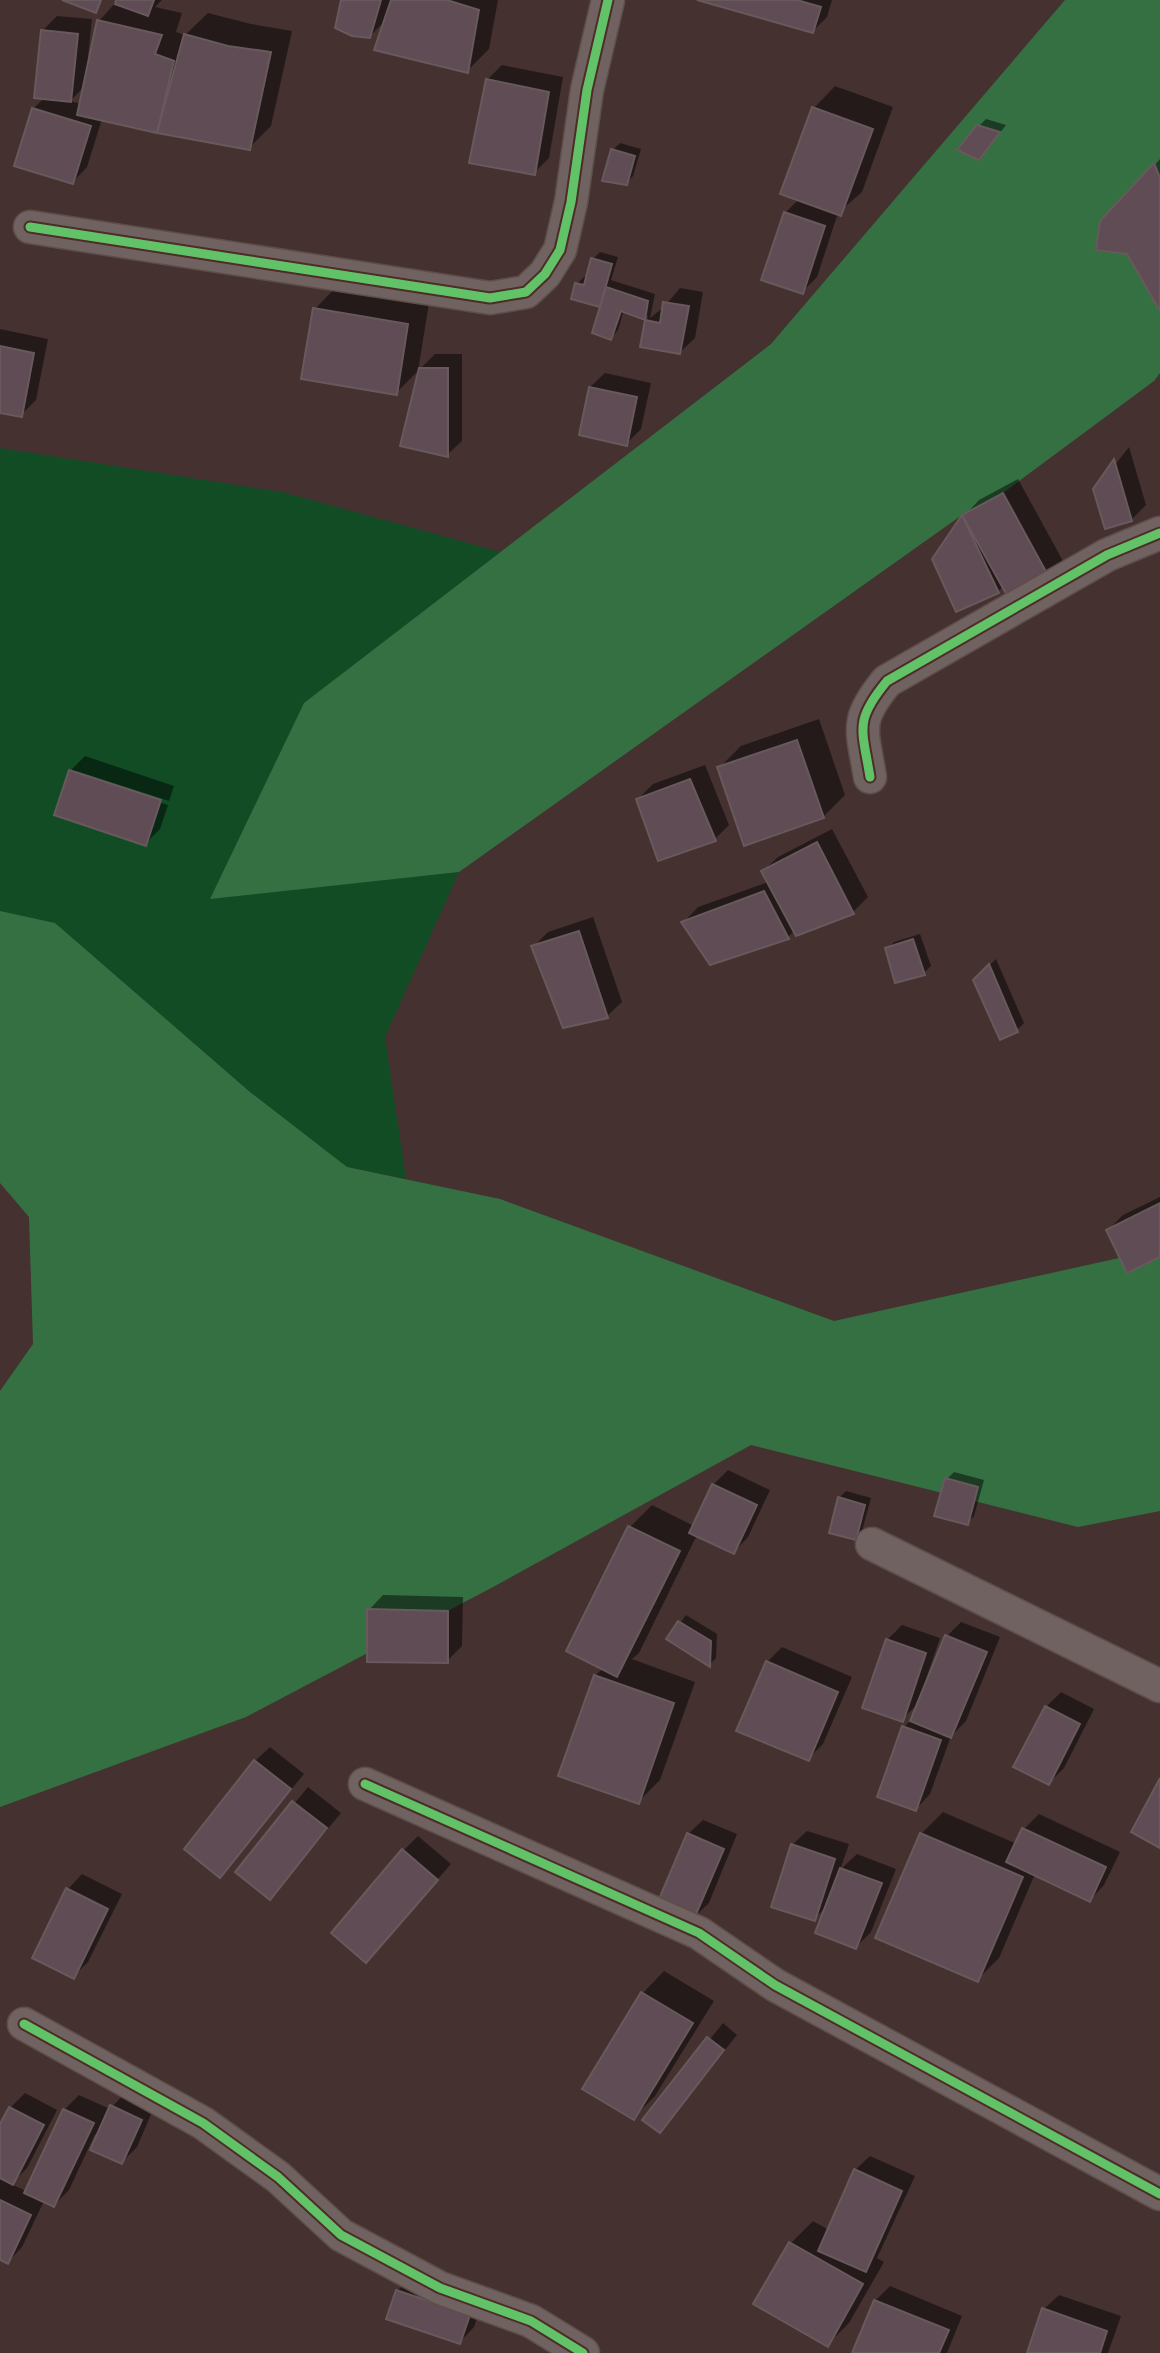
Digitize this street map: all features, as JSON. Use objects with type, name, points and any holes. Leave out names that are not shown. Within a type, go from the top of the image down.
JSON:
[{"type":"street","points":[[30,227],[490,298],[526,292],[545,274],[560,250],[571,202],[587,90],[608,0]]},
{"type":"street","points":[[870,777],[861,724],[868,704],[887,681],[1107,555],[1160,533]]},
{"type":"street","points":[[872,1544],[1160,1686]]},
{"type":"street","points":[[365,1784],[699,1933],[775,1985],[1160,2194]]},
{"type":"street","points":[[24,2024],[203,2123],[278,2177],[341,2235],[440,2288],[531,2321],[583,2353]]},
{"type":"green space","points":[[1065,0],[1160,0],[1160,373],[1154,381],[1003,493],[962,515],[459,872],[210,899],[304,703],[771,344]]},
{"type":"green space","points":[[0,448],[282,492],[501,552],[305,703],[211,898],[459,872],[385,1037],[406,1179],[347,1167],[250,1092],[55,923],[0,911]]},
{"type":"green space","points":[[0,911],[55,923],[250,1092],[347,1167],[500,1199],[834,1321],[1160,1249],[1160,1511],[1078,1527],[751,1445],[493,1587],[246,1717],[0,1807],[0,1391],[33,1344],[29,1217],[0,1183]]},
{"type":"building","points":[[62,0],[101,0],[96,13]]},
{"type":"building","points":[[116,0],[154,0],[148,16],[115,4]]},
{"type":"building","points":[[341,0],[381,0],[370,38],[352,36],[335,28]]},
{"type":"building","points":[[391,0],[447,0],[479,10],[468,73],[374,50]]},
{"type":"building","points":[[697,0],[797,0],[821,7],[813,33]]},
{"type":"building","points":[[97,20],[162,35],[155,54],[174,61],[157,133],[77,115]]},
{"type":"building","points":[[41,30],[78,34],[71,102],[34,98]]},
{"type":"building","points":[[184,34],[228,46],[271,52],[250,150],[157,133]]},
{"type":"building","points":[[486,79],[549,92],[535,175],[469,163]]},
{"type":"building","points":[[812,107],[873,129],[841,216],[780,194]]},
{"type":"building","points":[[32,108],[91,126],[73,184],[14,166]]},
{"type":"building","points":[[977,125],[1000,132],[979,160],[957,150]]},
{"type":"building","points":[[611,149],[635,156],[627,185],[602,181]]},
{"type":"building","points":[[1154,163],[1160,178],[1160,311],[1127,254],[1096,250],[1100,221]]},
{"type":"building","points":[[784,212],[825,226],[803,294],[761,280]]},
{"type":"building","points":[[591,258],[612,264],[600,307],[571,299],[575,283],[584,285]]},
{"type":"building","points":[[606,287],[648,301],[645,320],[621,311],[611,340],[592,333]]},
{"type":"building","points":[[663,302],[689,306],[680,354],[640,347],[645,320],[660,323]]},
{"type":"building","points":[[313,308],[408,324],[397,395],[301,379]]},
{"type":"building","points":[[0,346],[34,353],[22,417],[0,413]]},
{"type":"building","points":[[419,368],[448,368],[448,457],[400,446]]},
{"type":"building","points":[[589,387],[637,397],[627,446],[579,435]]},
{"type":"building","points":[[1114,459],[1132,521],[1105,529],[1093,489]]},
{"type":"building","points":[[1003,493],[1049,577],[1009,599],[962,515]]},
{"type":"building","points":[[962,515],[999,593],[956,612],[932,559]]},
{"type":"building","points":[[797,740],[824,818],[744,846],[717,767]]},
{"type":"building","points":[[69,770],[161,800],[146,846],[54,815]]},
{"type":"building","points":[[690,779],[716,841],[658,861],[636,799]]},
{"type":"building","points":[[817,842],[854,914],[796,936],[761,871]]},
{"type":"building","points":[[764,891],[789,939],[710,965],[681,922]]},
{"type":"building","points":[[579,931],[608,1018],[563,1028],[531,946]]},
{"type":"building","points":[[913,939],[925,975],[895,983],[885,948]]},
{"type":"building","points":[[989,964],[1018,1032],[1000,1040],[973,980]]},
{"type":"building","points":[[1160,1203],[1160,1257],[1127,1273],[1106,1230]]},
{"type":"building","points":[[945,1478],[978,1487],[968,1525],[934,1516]]},
{"type":"building","points":[[712,1484],[757,1505],[734,1554],[689,1533]]},
{"type":"building","points":[[838,1497],[865,1505],[856,1540],[829,1533]]},
{"type":"building","points":[[628,1526],[680,1551],[617,1677],[566,1651]]},
{"type":"building","points":[[367,1609],[448,1611],[448,1663],[367,1662]]},
{"type":"building","points":[[678,1621],[711,1641],[710,1667],[666,1639]]},
{"type":"building","points":[[945,1635],[987,1652],[951,1738],[910,1721]]},
{"type":"building","points":[[886,1639],[926,1653],[903,1722],[862,1708]]},
{"type":"building","points":[[766,1661],[838,1692],[809,1761],[736,1731]]},
{"type":"building","points":[[594,1675],[674,1703],[639,1804],[558,1776]]},
{"type":"building","points":[[1045,1706],[1080,1724],[1049,1785],[1013,1767]]},
{"type":"building","points":[[902,1726],[941,1740],[916,1811],[877,1797]]},
{"type":"building","points":[[254,1760],[291,1789],[220,1878],[184,1849]]},
{"type":"building","points":[[1160,1778],[1160,1848],[1131,1832]]},
{"type":"building","points":[[292,1801],[327,1828],[270,1900],[235,1872]]},
{"type":"building","points":[[1022,1828],[1106,1867],[1090,1902],[1006,1862]]},
{"type":"building","points":[[687,1833],[724,1849],[694,1919],[657,1904]]},
{"type":"building","points":[[920,1833],[1023,1877],[978,1982],[875,1938]]},
{"type":"building","points":[[791,1844],[835,1859],[815,1921],[771,1907]]},
{"type":"building","points":[[402,1849],[438,1880],[366,1963],[331,1933]]},
{"type":"building","points":[[840,1868],[882,1883],[856,1949],[815,1933]]},
{"type":"building","points":[[66,1888],[108,1909],[74,1979],[32,1958]]},
{"type":"building","points":[[641,1992],[693,2023],[634,2120],[582,2089]]},
{"type":"building","points":[[707,2037],[724,2050],[660,2133],[642,2120]]},
{"type":"building","points":[[110,2105],[142,2120],[122,2164],[90,2150]]},
{"type":"building","points":[[9,2107],[44,2125],[13,2185],[0,2178],[0,2124]]},
{"type":"building","points":[[63,2109],[94,2123],[54,2207],[24,2193]]},
{"type":"building","points":[[854,2169],[902,2191],[866,2272],[818,2251]]},
{"type":"building","points":[[0,2200],[31,2215],[8,2264],[0,2260]]},
{"type":"building","points":[[789,2242],[863,2284],[828,2347],[753,2304]]},
{"type":"building","points":[[396,2290],[470,2315],[460,2344],[386,2319]]},
{"type":"building","points":[[874,2300],[949,2330],[939,2353],[852,2353]]},
{"type":"building","points":[[1042,2308],[1107,2331],[1100,2353],[1027,2353]]},
{"type":"cycle path","points":[[30,227],[490,298],[526,292],[545,274],[560,250],[571,202],[587,90],[608,0]]},
{"type":"cycle path","points":[[870,777],[863,726],[869,706],[887,681],[1107,555],[1160,533]]},
{"type":"cycle path","points":[[365,1784],[699,1933],[775,1985],[1160,2194]]},
{"type":"cycle path","points":[[24,2024],[203,2123],[278,2177],[341,2235],[440,2288],[531,2321],[583,2353]]}]
